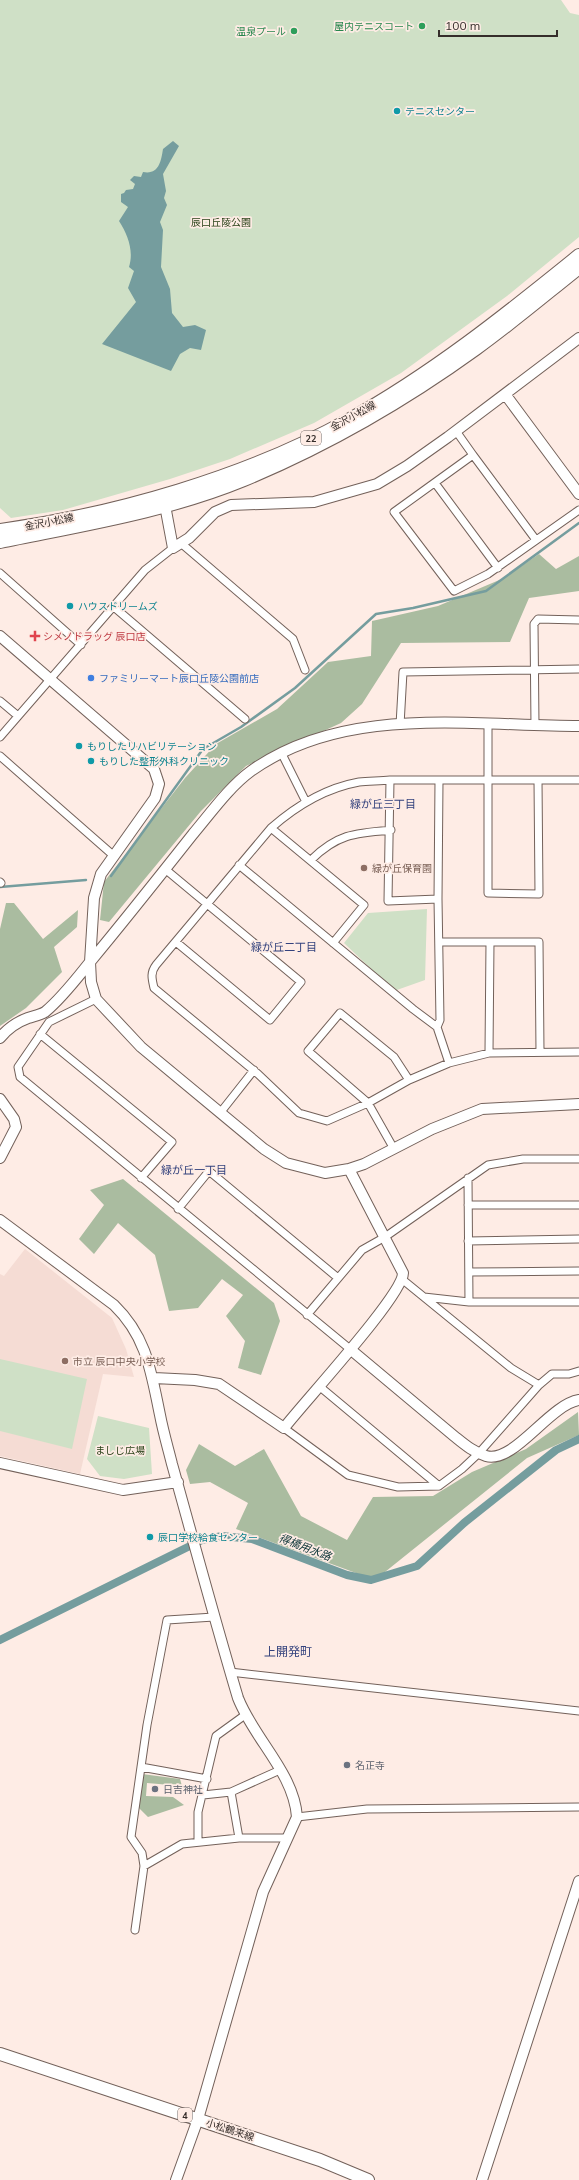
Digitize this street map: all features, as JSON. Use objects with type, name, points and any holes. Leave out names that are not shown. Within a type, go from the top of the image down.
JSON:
[{"type":"main road","name":"金沢小松線","points":[[0,530],[114,509],[202,482],[291,448],[347,421],[430,370],[475,337],[579,255]]},
{"type":"main road","name":"金沢小松線","points":[[0,542],[132,516],[243,480],[309,451],[394,404],[477,348],[579,268]]},
{"type":"main road","name":"小松鶴来線","points":[[0,2054],[320,2160],[368,2180]]},
{"type":"street","points":[[0,737],[145,570],[178,546],[215,512],[231,506],[314,502],[377,484],[407,466],[456,431],[579,338]]},
{"type":"street","points":[[505,394],[579,494]]},
{"type":"street","points":[[456,431],[536,540]]},
{"type":"street","points":[[473,455],[394,512],[454,591],[498,568],[579,510]]},
{"type":"street","points":[[435,483],[498,568]]},
{"type":"street","points":[[162,494],[178,546],[293,639],[305,670]]},
{"type":"street","points":[[0,573],[81,645]]},
{"type":"street","points":[[114,607],[245,719]]},
{"type":"street","points":[[535,726],[534,624],[538,619],[579,620]]},
{"type":"street","points":[[0,636],[154,769],[159,784],[155,798],[101,874],[94,898],[90,962],[91,982],[96,999],[140,1047],[264,1149],[286,1163],[326,1172],[349,1169],[364,1164],[432,1129],[482,1109],[579,1104]]},
{"type":"street","points":[[400,725],[403,672],[534,671],[579,669]]},
{"type":"street","points":[[0,701],[18,716]]},
{"type":"street","points":[[488,724],[488,893],[538,894],[538,780]]},
{"type":"street","points":[[0,1038],[12,1026],[27,1018],[43,1013],[90,962],[217,805],[250,772],[282,754],[314,740],[351,729],[400,725],[488,724],[579,726]]},
{"type":"street","points":[[282,754],[306,802]]},
{"type":"street","points":[[0,756],[114,856]]},
{"type":"street","points":[[390,780],[388,901],[438,900]]},
{"type":"street","points":[[579,780],[390,780],[359,782],[331,790],[306,802],[288,813],[271,828],[153,969],[151,978],[154,988],[254,1070],[299,1113],[312,1118],[327,1121],[368,1103],[409,1080],[449,1063],[489,1053],[540,1051],[579,1052]]},
{"type":"street","points":[[437,1027],[440,1020],[438,900],[439,781]]},
{"type":"street","points":[[271,828],[364,905],[334,943]]},
{"type":"street","points":[[311,860],[325,846],[354,833],[390,830]]},
{"type":"street","points":[[239,865],[437,1027],[449,1063]]},
{"type":"street","points":[[165,869],[301,982],[270,1020],[176,942]]},
{"type":"street","points":[[439,942],[539,942],[540,1051]]},
{"type":"street","points":[[489,1053],[490,942]]},
{"type":"street","points":[[96,999],[49,1022],[18,1067],[20,1077],[178,1209],[454,1436],[479,1453],[496,1457],[512,1448],[563,1406],[579,1400]]},
{"type":"street","points":[[394,1149],[368,1103],[308,1051],[340,1013],[394,1057],[409,1080]]},
{"type":"street","points":[[40,1034],[172,1142],[141,1178]]},
{"type":"street","points":[[220,1113],[254,1070]]},
{"type":"street","points":[[0,1099],[14,1119],[16,1127],[0,1158]]},
{"type":"street","points":[[307,1315],[362,1250],[385,1237],[488,1165],[502,1161],[523,1159],[579,1159]]},
{"type":"street","points":[[284,1428],[384,1308],[403,1280],[402,1273],[385,1237],[349,1169]]},
{"type":"street","points":[[178,1209],[209,1171],[338,1278]]},
{"type":"street","points":[[468,1178],[469,1302]]},
{"type":"street","points":[[468,1205],[579,1205]]},
{"type":"street","points":[[0,1220],[102,1296],[127,1318],[135,1330],[154,1378],[160,1415],[193,1540],[230,1672],[244,1715],[280,1770],[296,1804],[297,1817],[263,1892],[198,2119],[176,2180]]},
{"type":"street","points":[[468,1241],[579,1239]]},
{"type":"street","points":[[469,1272],[579,1271]]},
{"type":"street","points":[[403,1280],[511,1368],[539,1385]]},
{"type":"street","points":[[424,1297],[469,1302],[579,1302]]},
{"type":"street","points":[[154,1378],[195,1380],[219,1384],[348,1474],[398,1487],[439,1486],[462,1469],[479,1453],[539,1385],[552,1374],[569,1374],[579,1371]]},
{"type":"street","points":[[319,1386],[439,1486]]},
{"type":"street","points":[[0,1463],[123,1490],[178,1482]]},
{"type":"street","points":[[135,1930],[144,1866],[142,1853],[131,1837],[141,1768],[167,1620],[214,1617]]},
{"type":"street","points":[[230,1672],[579,1711]]},
{"type":"street","points":[[198,1842],[198,1812],[216,1736],[244,1715]]},
{"type":"street","points":[[141,1768],[207,1779]]},
{"type":"street","points":[[203,1795],[231,1792],[280,1770]]},
{"type":"street","points":[[231,1792],[239,1838]]},
{"type":"street","points":[[297,1817],[367,1809],[579,1807]]},
{"type":"street","points":[[144,1866],[182,1844],[239,1838],[288,1838]]},
{"type":"street","points":[[482,2180],[579,1881]]},
{"type":"shaded area","name":"市立 辰口中央小学校","points":[[25,1249],[112,1318],[126,1349],[134,1377],[103,1374],[80,1474],[0,1456],[0,1274],[4,1276]]},
{"type":"green space","name":"辰口丘陵公園","points":[[0,0],[561,0],[570,13],[579,15],[579,237],[507,296],[401,373],[314,423],[230,459],[170,479],[63,510],[11,518],[0,508]]},
{"type":"green space","points":[[539,554],[556,569],[579,556],[579,591],[529,598],[510,642],[401,643],[362,704],[341,723],[246,766],[201,811],[109,922],[100,920],[104,882],[185,778],[216,744],[277,709],[328,662],[371,656],[372,621],[438,606],[504,578]]},
{"type":"green space","points":[[6,903],[14,903],[43,939],[78,910],[77,927],[54,947],[62,972],[26,1008],[0,1026],[0,929]]},
{"type":"green space","points":[[427,909],[425,980],[394,991],[344,943],[368,913]]},
{"type":"green space","points":[[123,1179],[274,1303],[280,1321],[261,1375],[238,1368],[245,1341],[226,1316],[243,1295],[222,1279],[198,1308],[169,1311],[155,1255],[118,1223],[94,1254],[79,1239],[104,1205],[90,1190]]},
{"type":"green space","points":[[0,1359],[87,1379],[72,1449],[0,1431]]},
{"type":"green space","points":[[578,1412],[579,1435],[527,1458],[375,1580],[236,1529],[248,1503],[210,1482],[190,1484],[186,1470],[199,1444],[235,1466],[264,1449],[301,1516],[347,1540],[373,1497],[433,1496],[472,1472],[526,1449]]},
{"type":"green space","name":"ましじ広場","points":[[98,1416],[149,1428],[152,1474],[124,1479],[100,1476],[87,1459]]},
{"type":"green space","points":[[142,1774],[180,1779],[182,1786],[147,1783],[146,1796],[173,1797],[184,1805],[148,1817],[139,1808]]},
{"type":"water","points":[[173,141],[179,146],[163,174],[166,191],[164,198],[167,205],[160,222],[163,230],[161,267],[170,289],[172,313],[183,327],[195,325],[206,330],[201,350],[190,348],[180,354],[171,371],[102,344],[136,302],[128,288],[134,271],[129,267],[131,255],[129,243],[119,221],[128,207],[121,202],[121,194],[126,190],[133,189],[135,184],[130,180],[134,176],[141,177],[143,172],[153,171],[156,169],[160,162],[163,149]]},
{"type":"waterway","points":[[111,876],[203,749],[241,727],[295,688],[376,614],[413,608],[486,591],[579,523]]},
{"type":"waterway","points":[[0,887],[86,880]]},
{"type":"waterway","name":"得橋用水路","points":[[0,1640],[202,1540],[222,1536],[252,1539],[347,1575],[371,1580],[417,1566],[464,1523],[556,1450],[579,1439]]},
{"type":"place","name":"屋内テニスコート","points":[[422,26]]},
{"type":"place","name":"温泉プール","points":[[294,31]]},
{"type":"place","name":"テニスセンター","points":[[397,111]]},
{"type":"place","name":"ハウスドリームズ","points":[[70,606]]},
{"type":"place","name":"シメノドラッグ 辰口店","points":[[35,636]]},
{"type":"place","name":"ファミリーマート辰口丘陵公園前店","points":[[91,678]]},
{"type":"place","name":"もりしたリハビリテーション","points":[[79,746]]},
{"type":"place","name":"もりした整形外科クリニック","points":[[91,761]]},
{"type":"place","name":"緑が丘保育園","points":[[364,868]]},
{"type":"place","name":"市立 辰口中央小学校","points":[[65,1361]]},
{"type":"place","name":"辰口学校給食センター","points":[[150,1537]]},
{"type":"place","name":"名正寺","points":[[347,1765]]},
{"type":"place","name":"日吉神社","points":[[155,1789]]},
{"type":"district","name":"緑が丘三丁目","points":[[383,804]]},
{"type":"district","name":"緑が丘二丁目","points":[[284,947]]},
{"type":"district","name":"緑が丘一丁目","points":[[194,1170]]},
{"type":"district","name":"上開発町","points":[[288,1651]]}]
